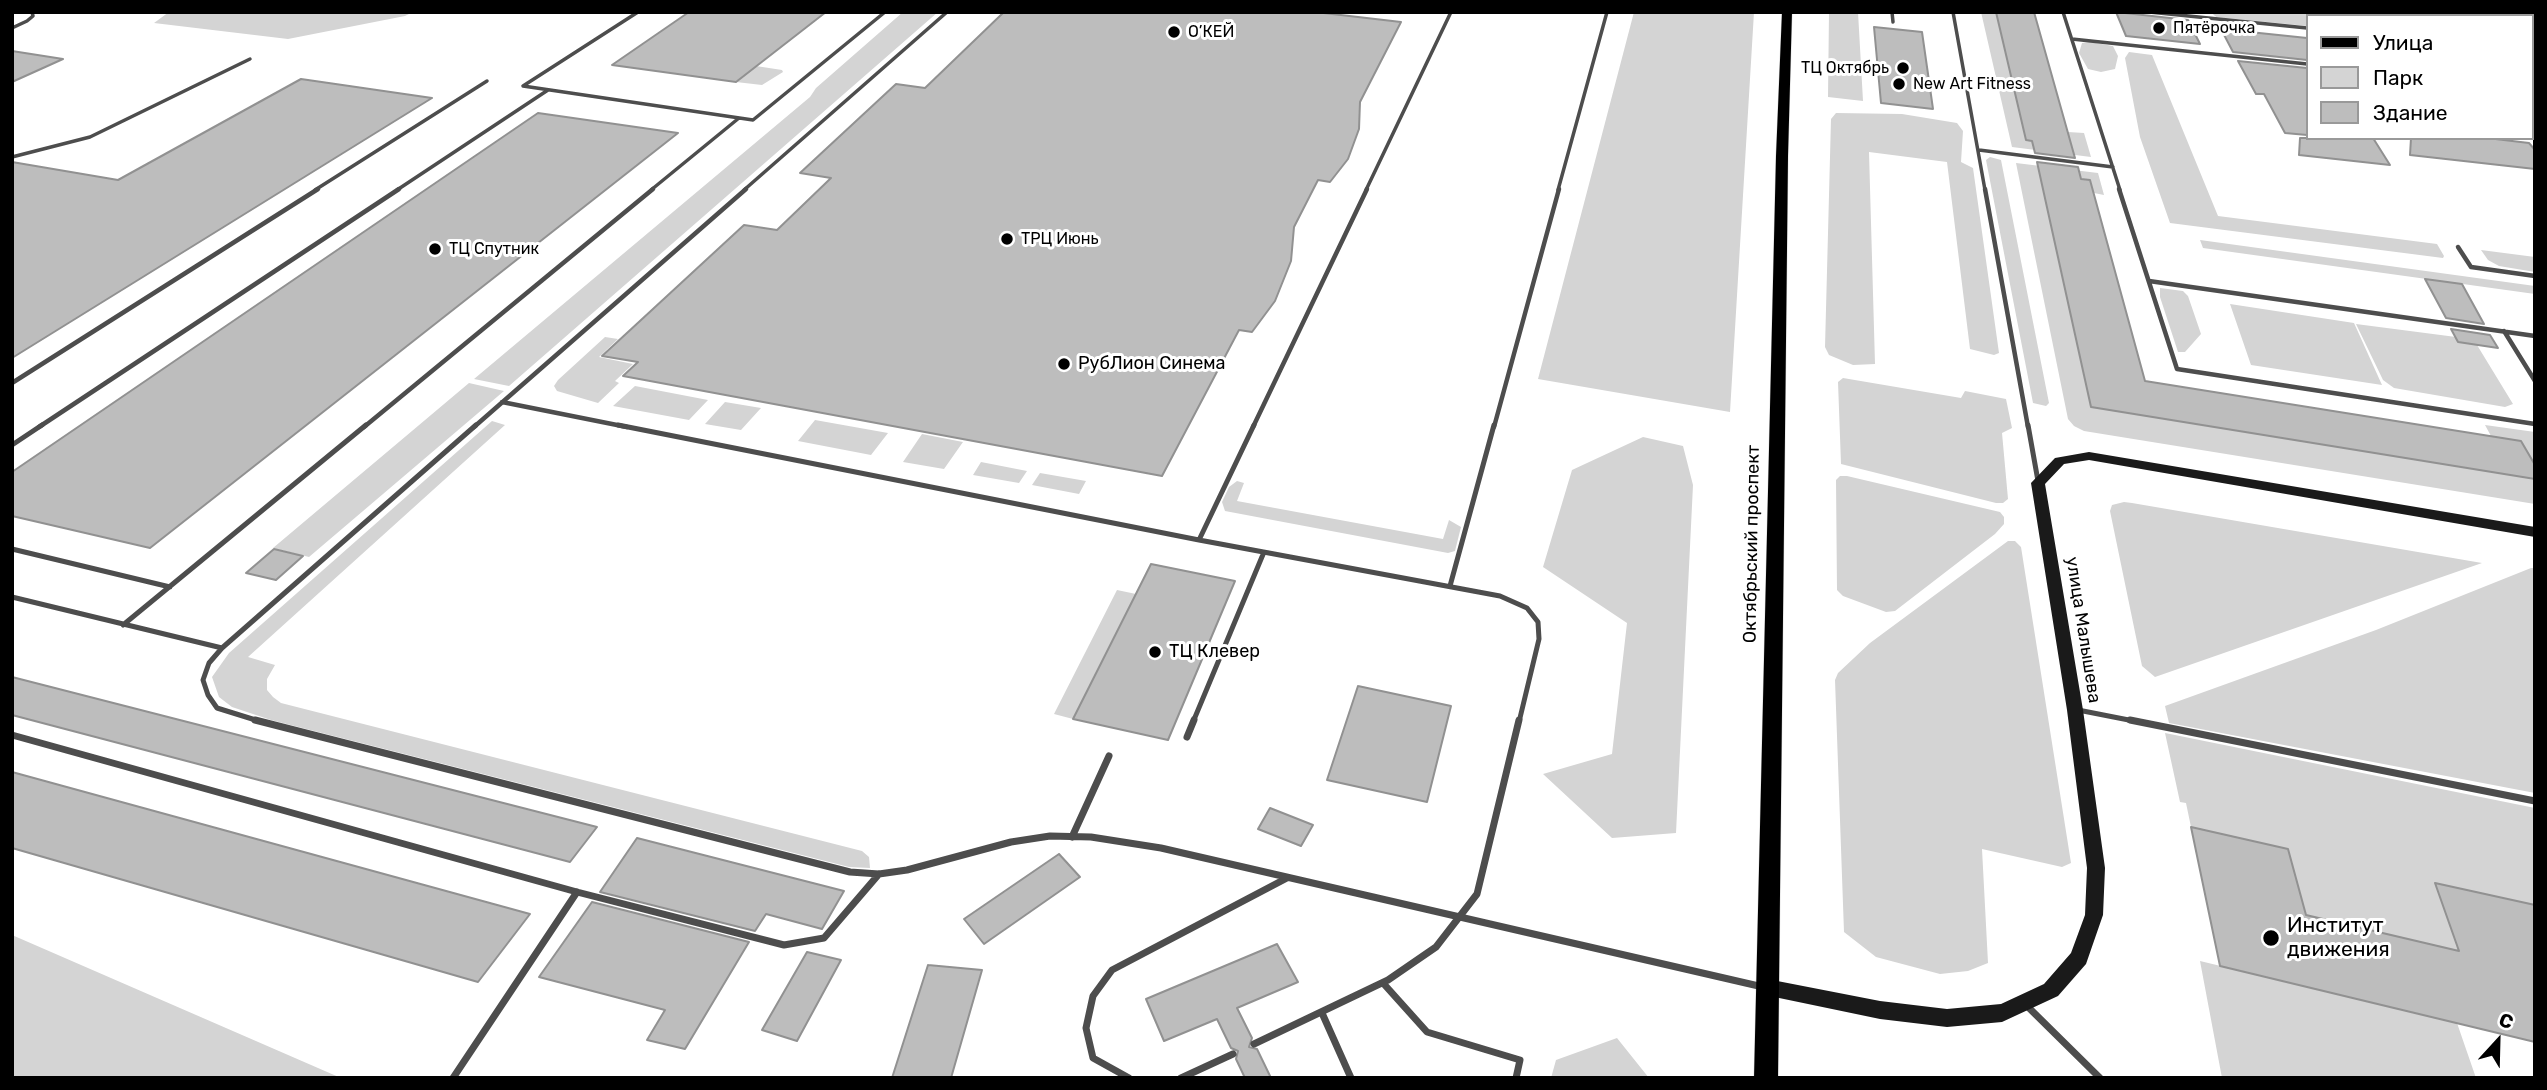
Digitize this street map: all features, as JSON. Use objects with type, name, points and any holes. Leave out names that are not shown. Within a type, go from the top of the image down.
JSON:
[{"type":"main road","name":"Октябрьский проспект","points":[[1766,1078],[1782,156],[1787,12]]},
{"type":"street","points":[[2038,483],[2060,461],[2090,456],[2535,532]]},
{"type":"street","name":"улица Малышева","points":[[1767,988],[1880,1010],[1947,1018],[2002,1013],[2050,990],[2079,958],[2094,915],[2096,868],[2075,710],[2038,483]]},
{"type":"lane","points":[[12,28],[27,21],[33,16],[32,12]]},
{"type":"lane","points":[[638,12],[523,86],[753,120],[884,12]]},
{"type":"lane","points":[[947,12],[222,648],[209,663],[203,680],[208,695],[218,708],[242,717],[850,872],[879,874],[919,867],[1011,842],[1050,836],[1091,837],[1161,848],[1767,988]]},
{"type":"lane","points":[[1199,540],[1451,12]]},
{"type":"lane","points":[[1450,586],[1607,12]]},
{"type":"lane","points":[[1892,12],[1893,22]]},
{"type":"lane","points":[[1953,12],[2038,483]]},
{"type":"lane","points":[[2063,12],[2177,369],[2535,424]]},
{"type":"lane","points":[[2150,12],[2306,28]]},
{"type":"lane","points":[[2071,39],[2306,64]]},
{"type":"lane","points":[[12,157],[69,143],[120,125],[250,59]]},
{"type":"lane","points":[[2294,62],[2299,71]]},
{"type":"lane","points":[[12,383],[487,81]]},
{"type":"lane","points":[[12,445],[548,90]]},
{"type":"lane","points":[[123,625],[739,118]]},
{"type":"lane","points":[[1979,150],[2113,167]]},
{"type":"lane","points":[[2458,247],[2471,267],[2535,276]]},
{"type":"lane","points":[[2149,281],[2535,336]]},
{"type":"lane","points":[[2504,331],[2535,381]]},
{"type":"lane","points":[[502,402],[1199,540],[1500,596],[1527,608],[1538,622],[1539,639],[1477,894],[1436,947],[1383,983],[1254,1044]]},
{"type":"lane","points":[[12,549],[170,587]]},
{"type":"lane","points":[[1187,737],[1264,552]]},
{"type":"lane","points":[[12,597],[222,648]]},
{"type":"lane","points":[[2075,710],[2535,801]]},
{"type":"lane","points":[[12,735],[577,892],[784,945],[824,938],[879,874]]},
{"type":"lane","points":[[1072,837],[1109,757]]},
{"type":"lane","points":[[1129,1078],[1093,1058],[1086,1028],[1093,996],[1112,970],[1287,877]]},
{"type":"lane","points":[[453,1078],[577,892]]},
{"type":"lane","points":[[1383,983],[1427,1032],[1520,1060],[1516,1078]]},
{"type":"lane","points":[[2024,1003],[2100,1078]]},
{"type":"lane","points":[[1322,1013],[1351,1078]]},
{"type":"lane","points":[[1181,1078],[1233,1054]]},
{"type":"green space","points":[[169,12],[413,12],[405,16],[288,39],[154,23]]},
{"type":"green space","points":[[903,12],[938,12],[509,386],[474,379],[810,97],[816,88]]},
{"type":"green space","points":[[1634,12],[1754,12],[1730,412],[1538,379]]},
{"type":"green space","points":[[1829,12],[1858,12],[1863,101],[1828,97]]},
{"type":"green space","points":[[1981,12],[1996,12],[2026,140],[2071,145],[2068,132],[2084,133],[2091,157],[2012,147]]},
{"type":"green space","points":[[2211,12],[2362,14],[2306,14],[2306,26],[2216,17]]},
{"type":"green space","points":[[2082,43],[2113,46],[2118,56],[2115,69],[2101,72],[2088,69],[2079,53]]},
{"type":"green space","points":[[2129,52],[2152,55],[2218,216],[2437,244],[2443,258],[2170,223],[2140,137],[2125,58]]},
{"type":"green space","points":[[756,66],[783,72],[762,85],[736,82]]},
{"type":"green space","points":[[1836,113],[1902,114],[1957,123],[1963,131],[1961,162],[1973,168],[1999,353],[1994,355],[1970,349],[1947,162],[1869,152],[1875,364],[1853,365],[1829,355],[1825,347],[1831,119]]},
{"type":"green space","points":[[1990,157],[2001,160],[2049,403],[2046,406],[2033,403],[1986,160]]},
{"type":"green space","points":[[2016,163],[2098,173],[2104,195],[2094,193],[2090,180],[2040,174],[2091,407],[2535,479],[2535,504],[2084,431],[2074,426],[2068,419]]},
{"type":"green space","points":[[2200,240],[2535,286],[2535,294],[2203,248]]},
{"type":"green space","points":[[2481,250],[2535,257],[2535,272],[2499,266],[2488,260]]},
{"type":"green space","points":[[2160,288],[2183,291],[2188,296],[2201,334],[2185,352],[2178,352],[2160,297]]},
{"type":"green space","points":[[2230,304],[2354,323],[2382,385],[2251,365]]},
{"type":"green space","points":[[2356,324],[2456,337],[2458,342],[2477,345],[2513,404],[2505,407],[2394,388],[2383,380]]},
{"type":"green space","points":[[605,337],[618,339],[599,357],[633,364],[615,381],[619,383],[598,403],[557,391],[554,386],[558,380]]},
{"type":"green space","points":[[1843,378],[1961,398],[1965,391],[2006,399],[2012,428],[2002,433],[2008,499],[2003,503],[1996,503],[1841,464],[1838,382]]},
{"type":"green space","points":[[469,383],[504,391],[309,557],[273,548]]},
{"type":"green space","points":[[635,386],[708,400],[689,420],[613,406]]},
{"type":"green space","points":[[725,402],[761,408],[741,430],[705,424]]},
{"type":"green space","points":[[815,420],[888,433],[871,455],[798,441]]},
{"type":"green space","points":[[492,421],[505,425],[248,657],[275,665],[267,679],[267,690],[281,703],[862,851],[869,857],[870,868],[849,867],[271,720],[232,707],[219,697],[212,677],[229,653]]},
{"type":"green space","points":[[2485,425],[2535,432],[2535,465],[2521,441],[2491,436]]},
{"type":"green space","points":[[922,434],[963,442],[944,469],[903,462]]},
{"type":"green space","points":[[1643,437],[1683,446],[1693,485],[1676,833],[1612,838],[1543,774],[1612,754],[1627,623],[1543,567],[1572,470]]},
{"type":"green space","points":[[981,462],[1027,471],[1019,483],[973,475]]},
{"type":"green space","points":[[1040,473],[1086,481],[1079,494],[1032,485]]},
{"type":"green space","points":[[1840,476],[2000,512],[2004,517],[2004,524],[1995,534],[1895,611],[1886,612],[1843,596],[1837,590],[1836,480]]},
{"type":"green space","points":[[1237,481],[1244,483],[1237,501],[1443,539],[1449,520],[1461,527],[1455,551],[1448,553],[1225,511],[1222,502],[1229,487]]},
{"type":"green space","points":[[2124,502],[2482,563],[2155,677],[2142,666],[2110,511],[2112,505]]},
{"type":"green space","points":[[2008,541],[2015,541],[2021,547],[2071,863],[2062,867],[1982,849],[1988,963],[1968,971],[1940,974],[1876,957],[1844,932],[1835,680],[1838,673],[1870,643]]},
{"type":"green space","points":[[2535,568],[2535,793],[2169,723],[2165,706],[2376,630]]},
{"type":"green space","points":[[1117,590],[1136,594],[1073,719],[1054,714]]},
{"type":"green space","points":[[2165,733],[2535,808],[2535,905],[2436,883],[2459,951],[2306,915],[2288,849],[2191,827],[2186,803],[2180,802]]},
{"type":"green space","points":[[12,935],[341,1078],[12,1078]]},
{"type":"green space","points":[[2200,961],[2457,1023],[2476,1078],[2222,1078]]},
{"type":"green space","points":[[1617,1038],[1649,1078],[1551,1078],[1556,1060]]},
{"type":"building","points":[[689,12],[826,12],[736,82],[612,65]]},
{"type":"building","name":"ТРЦ Июнь","points":[[1004,12],[1315,12],[1401,22],[1360,102],[1359,129],[1348,159],[1330,182],[1318,180],[1294,227],[1291,261],[1275,301],[1252,332],[1239,330],[1162,476],[623,376],[638,362],[602,356],[744,225],[777,230],[831,178],[800,173],[896,84],[925,88]]},
{"type":"building","points":[[1996,12],[2034,12],[2075,158],[2035,153],[2032,141],[2026,140]]},
{"type":"building","points":[[2116,12],[2188,20],[2200,44],[2126,36]]},
{"type":"building","name":"ТЦ Октябрь","points":[[1874,27],[1922,32],[1933,109],[1881,103]]},
{"type":"building","points":[[2221,29],[2306,38],[2306,60],[2233,52]]},
{"type":"building","points":[[12,51],[63,59],[12,82]]},
{"type":"building","points":[[2238,61],[2306,68],[2306,135],[2285,133],[2264,94],[2256,94]]},
{"type":"building","points":[[301,79],[432,98],[12,358],[12,162],[118,180]]},
{"type":"building","name":"ТЦ Спутник","points":[[538,113],[678,133],[150,548],[12,516],[12,472]]},
{"type":"building","points":[[2300,138],[2374,140],[2390,165],[2299,155]]},
{"type":"building","points":[[2411,140],[2504,140],[2529,143],[2535,150],[2535,169],[2410,155]]},
{"type":"building","points":[[2037,162],[2078,167],[2081,179],[2090,180],[2145,381],[2521,441],[2535,465],[2535,479],[2091,407]]},
{"type":"building","points":[[2425,279],[2462,284],[2484,324],[2446,318]]},
{"type":"building","points":[[2451,329],[2490,335],[2498,348],[2458,342]]},
{"type":"building","points":[[274,549],[303,556],[276,580],[246,573]]},
{"type":"building","name":"ТЦ Клевер","points":[[1151,564],[1235,581],[1168,740],[1073,719]]},
{"type":"building","points":[[12,677],[597,827],[570,862],[12,715]]},
{"type":"building","points":[[1358,686],[1451,706],[1427,802],[1327,780]]},
{"type":"building","points":[[12,772],[530,914],[478,982],[12,848]]},
{"type":"building","points":[[1270,808],[1313,825],[1301,846],[1258,829]]},
{"type":"building","points":[[2191,827],[2288,849],[2306,915],[2459,951],[2435,883],[2535,905],[2535,1042],[2220,966]]},
{"type":"building","points":[[637,838],[844,891],[822,929],[766,914],[755,931],[600,892]]},
{"type":"building","points":[[1059,854],[1080,877],[984,944],[964,919]]},
{"type":"building","points":[[592,902],[749,942],[685,1049],[647,1040],[665,1010],[539,977]]},
{"type":"building","points":[[1277,944],[1298,982],[1237,1008],[1252,1038],[1249,1047],[1257,1049],[1271,1078],[1245,1078],[1236,1059],[1238,1051],[1231,1048],[1217,1019],[1164,1041],[1146,999]]},
{"type":"building","points":[[807,952],[841,960],[797,1041],[762,1030]]},
{"type":"building","points":[[928,965],[982,970],[951,1078],[892,1078]]},
{"type":"place","name":"Пятёрочка","points":[[2159,28]]},
{"type":"place","name":"О’КЕЙ","points":[[1174,32]]},
{"type":"place","name":"ТЦ Октябрь","points":[[1903,68]]},
{"type":"place","name":"New Art Fitness","points":[[1899,84]]},
{"type":"place","name":"ТРЦ Июнь","points":[[1007,239]]},
{"type":"place","name":"ТЦ Спутник","points":[[435,249]]},
{"type":"place","name":"РубЛион Синема","points":[[1064,364]]},
{"type":"place","name":"ТЦ Клевер","points":[[1155,652]]},
{"type":"place","name":"Институт движения","points":[[2271,938]]}]
